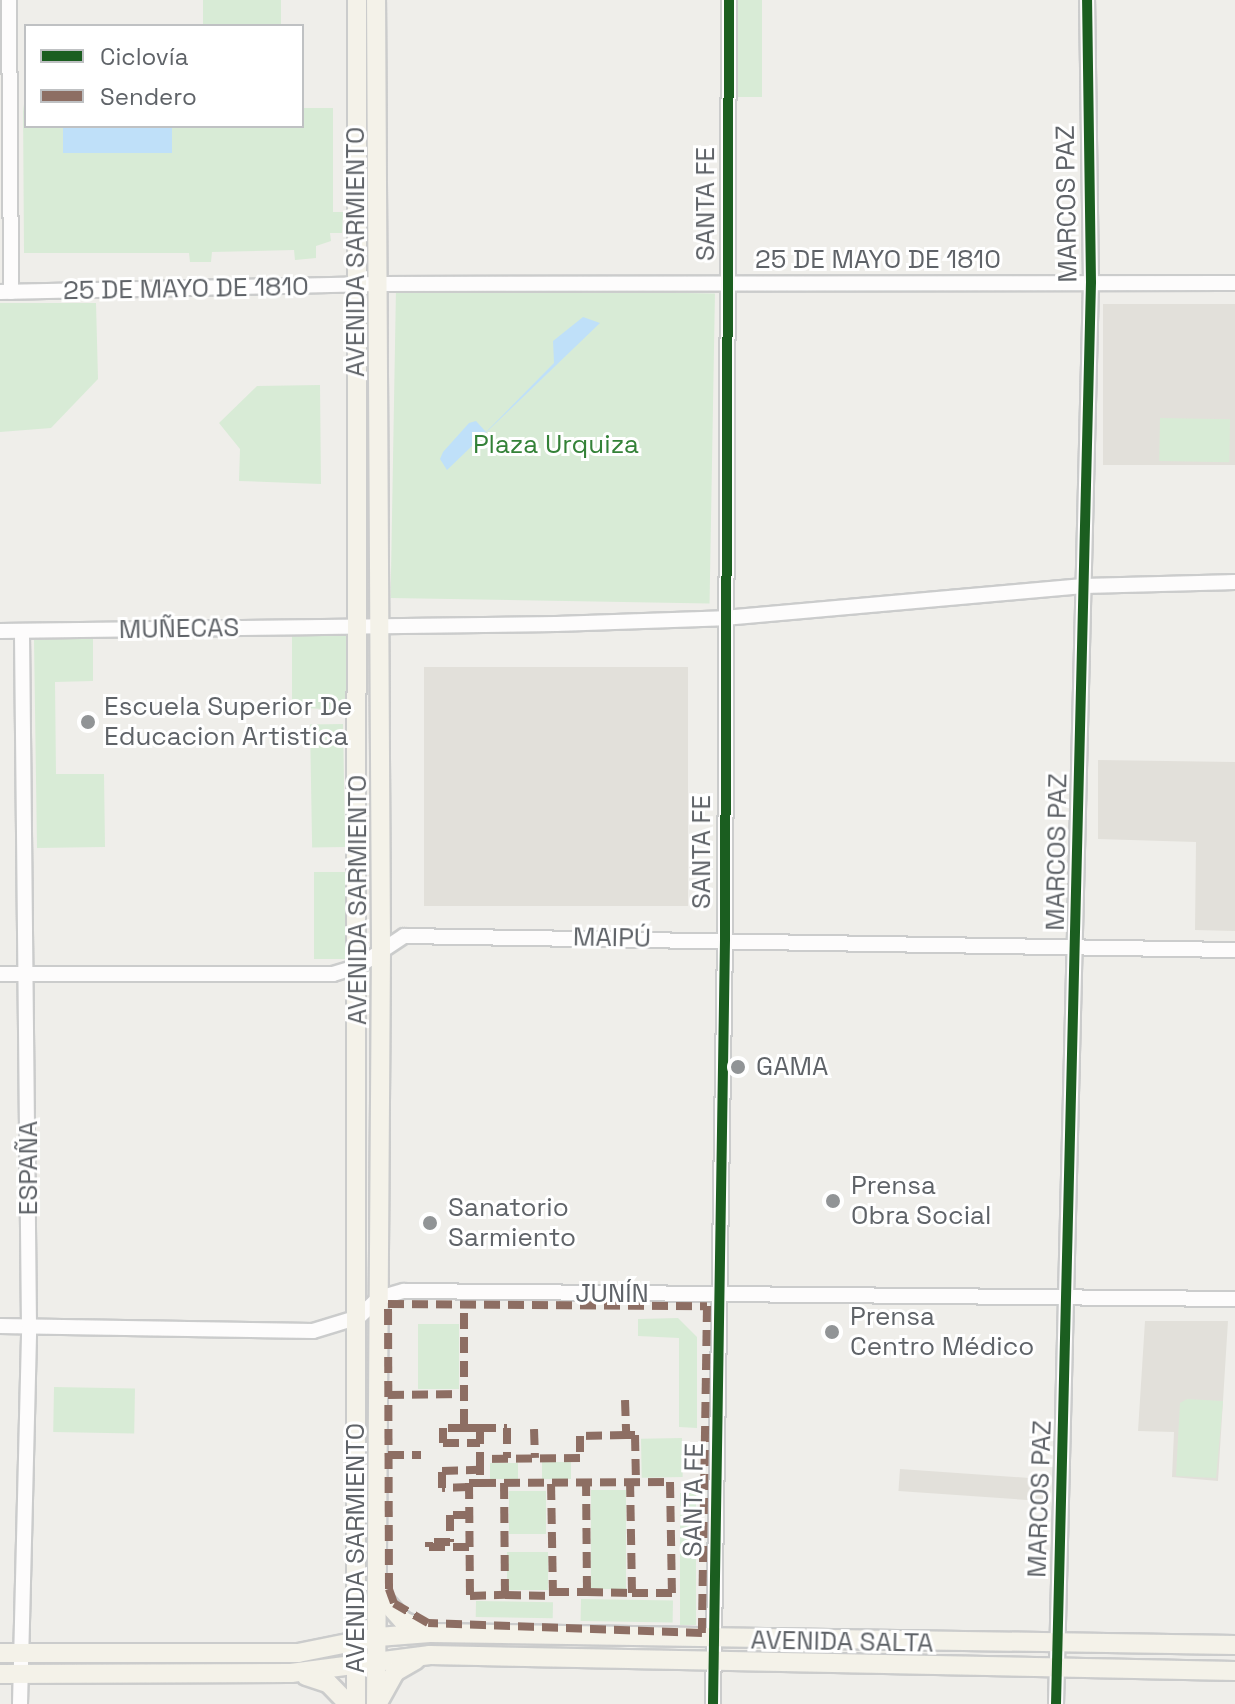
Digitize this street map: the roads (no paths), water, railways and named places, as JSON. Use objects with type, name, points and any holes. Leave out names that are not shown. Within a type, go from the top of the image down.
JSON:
[{"type":"main road","name":"AVENIDA SARMIENTO","points":[[356,1704],[354,1605],[359,1317],[357,0]]},
{"type":"main road","name":"AVENIDA SARMIENTO","points":[[376,0],[381,947],[377,1704]]},
{"type":"main road","points":[[377,1592],[403,1621],[430,1633]]},
{"type":"main road","points":[[298,1653],[339,1634],[354,1605]]},
{"type":"main road","name":"AVENIDA SALTA","points":[[0,1653],[298,1653],[378,1637],[430,1633],[714,1640],[1235,1645]]},
{"type":"main road","name":"AVENIDA SALTA","points":[[291,1673],[354,1665],[377,1658],[430,1655],[1235,1671]]},
{"type":"main road","points":[[377,1704],[395,1672],[430,1655]]},
{"type":"main road","points":[[0,1674],[291,1673],[328,1683],[348,1704]]},
{"type":"street","points":[[5,292],[9,0]]},
{"type":"street","name":"SANTA FE","points":[[713,1704],[725,939],[729,0]]},
{"type":"street","name":"MARCOS PAZ","points":[[1056,1704],[1069,1298],[1091,282],[1087,0]]},
{"type":"street","name":"25 DE MAYO DE 1810","points":[[5,292],[356,287],[378,284],[1235,283]]},
{"type":"street","name":"MUÑECAS","points":[[0,631],[724,618],[1084,586],[1235,582]]},
{"type":"street","name":"ESPAÑA","points":[[20,1704],[29,1326],[29,973],[22,632]]},
{"type":"street","name":"MAIPÚ","points":[[0,974],[333,974],[359,966],[381,947],[404,936],[725,939],[1235,950]]},
{"type":"street","name":"JUNÍN","points":[[379,1298],[404,1291],[1235,1299]]},
{"type":"street","points":[[0,1326],[313,1331],[359,1317],[379,1298]]},
{"type":"water","points":[[63,128],[172,128],[172,153],[63,153]]},
{"type":"water","points":[[583,317],[600,323],[447,470],[440,459],[443,452],[469,423],[476,421],[486,432],[554,363],[553,341]]},
{"type":"place","name":"Escuela Superior De Educacion Artistica","points":[[88,722]]},
{"type":"place","name":"GAMA","points":[[738,1067]]},
{"type":"place","name":"Prensa Obra Social","points":[[833,1201]]},
{"type":"place","name":"Sanatorio Sarmiento","points":[[430,1223]]},
{"type":"place","name":"Prensa Centro Médico","points":[[832,1332]]},
{"type":"park label","name":"Plaza Urquiza","points":[[556,445]]}]
